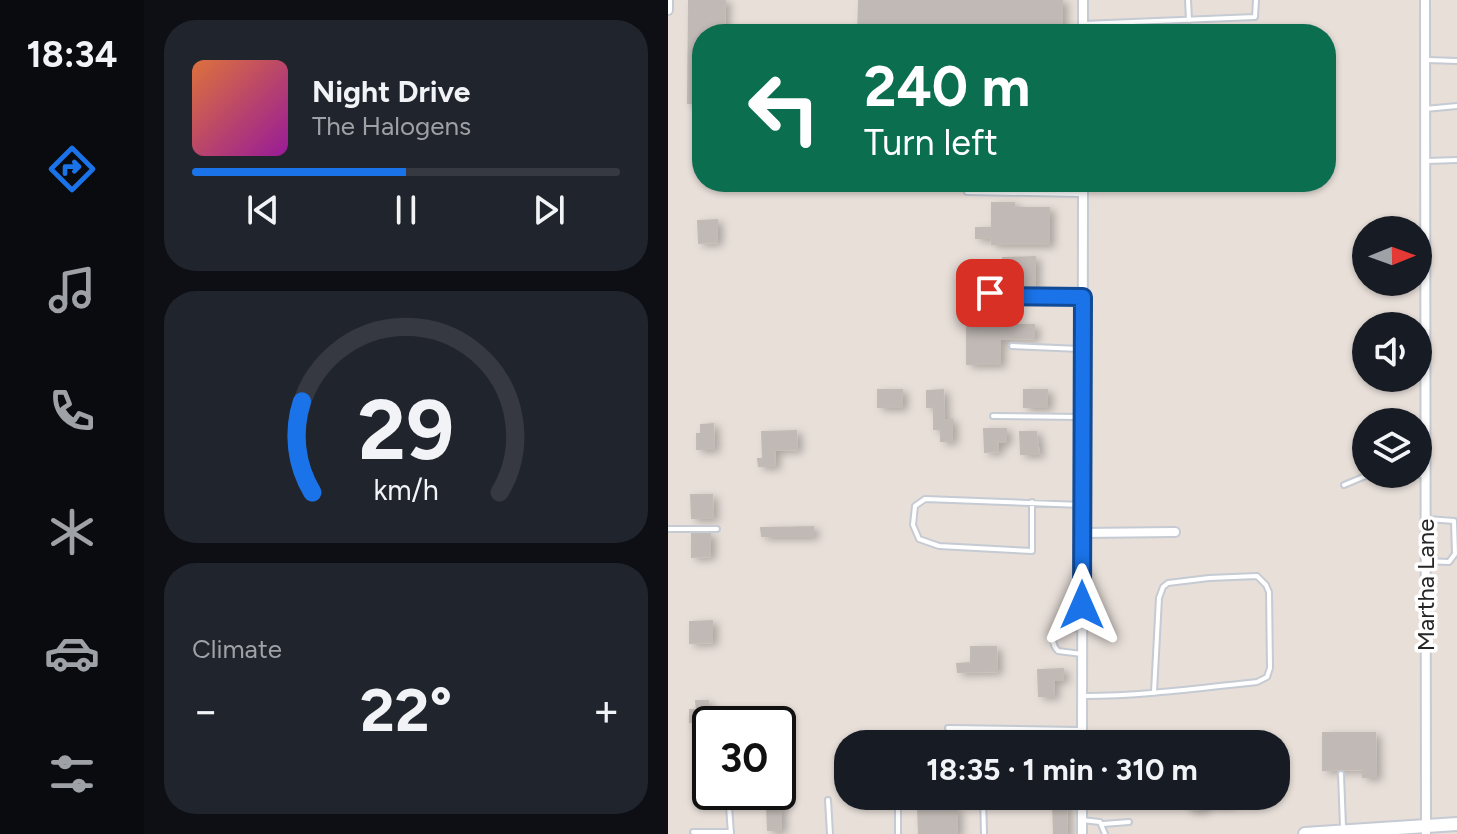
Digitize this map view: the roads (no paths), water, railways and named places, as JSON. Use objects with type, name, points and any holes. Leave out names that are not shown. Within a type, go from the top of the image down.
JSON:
[{"type":"main road","points":[[1305,834],[1426,830],[1457,824]]},
{"type":"street","points":[[668,0],[668,10]]},
{"type":"street","points":[[1083,0],[1083,24]]},
{"type":"street","name":"Martha Lane","points":[[1425,0],[1425,408]]},
{"type":"street","points":[[1082,730],[1083,194]]},
{"type":"street","name":"Martha Lane","points":[[1425,488],[1426,830]]},
{"type":"street","points":[[1082,533],[1175,532]]},
{"type":"street","points":[[1082,810],[1082,834]]},
{"type":"lane","points":[[1188,0],[1189,20]]},
{"type":"lane","points":[[1142,24],[1255,17],[1256,0]]},
{"type":"lane","points":[[1425,60],[1457,61]]},
{"type":"lane","points":[[1425,109],[1457,106]]},
{"type":"lane","points":[[1425,161],[1457,160]]},
{"type":"lane","points":[[967,192],[1083,194]]},
{"type":"lane","points":[[991,269],[990,293],[994,296],[1083,297]]},
{"type":"lane","points":[[1012,346],[1083,349]]},
{"type":"lane","points":[[993,416],[1083,417]]},
{"type":"lane","points":[[1344,485],[1352,482]]},
{"type":"lane","points":[[1032,502],[1032,551],[939,546],[919,539],[913,525],[915,506],[925,499],[1032,502],[1082,505]]},
{"type":"lane","points":[[1425,519],[1454,521],[1455,540],[1453,560],[1425,561]]},
{"type":"lane","points":[[668,529],[717,529]]},
{"type":"lane","points":[[1082,696],[1133,696],[1257,682],[1267,677],[1270,668],[1269,592],[1257,576],[1168,583],[1163,587],[1159,598],[1154,692]]},
{"type":"lane","points":[[1082,627],[1055,632],[1053,636],[1058,651],[1082,654]]},
{"type":"lane","points":[[948,728],[1082,730]]},
{"type":"lane","points":[[1339,832],[1341,774]]},
{"type":"lane","points":[[828,800],[830,834]]},
{"type":"lane","points":[[693,832],[731,833],[729,810]]},
{"type":"lane","points":[[898,810],[898,834]]},
{"type":"lane","points":[[983,810],[984,834]]},
{"type":"lane","points":[[1082,820],[1103,824],[1129,822]]},
{"type":"lane","points":[[1103,824],[1105,834]]}]
